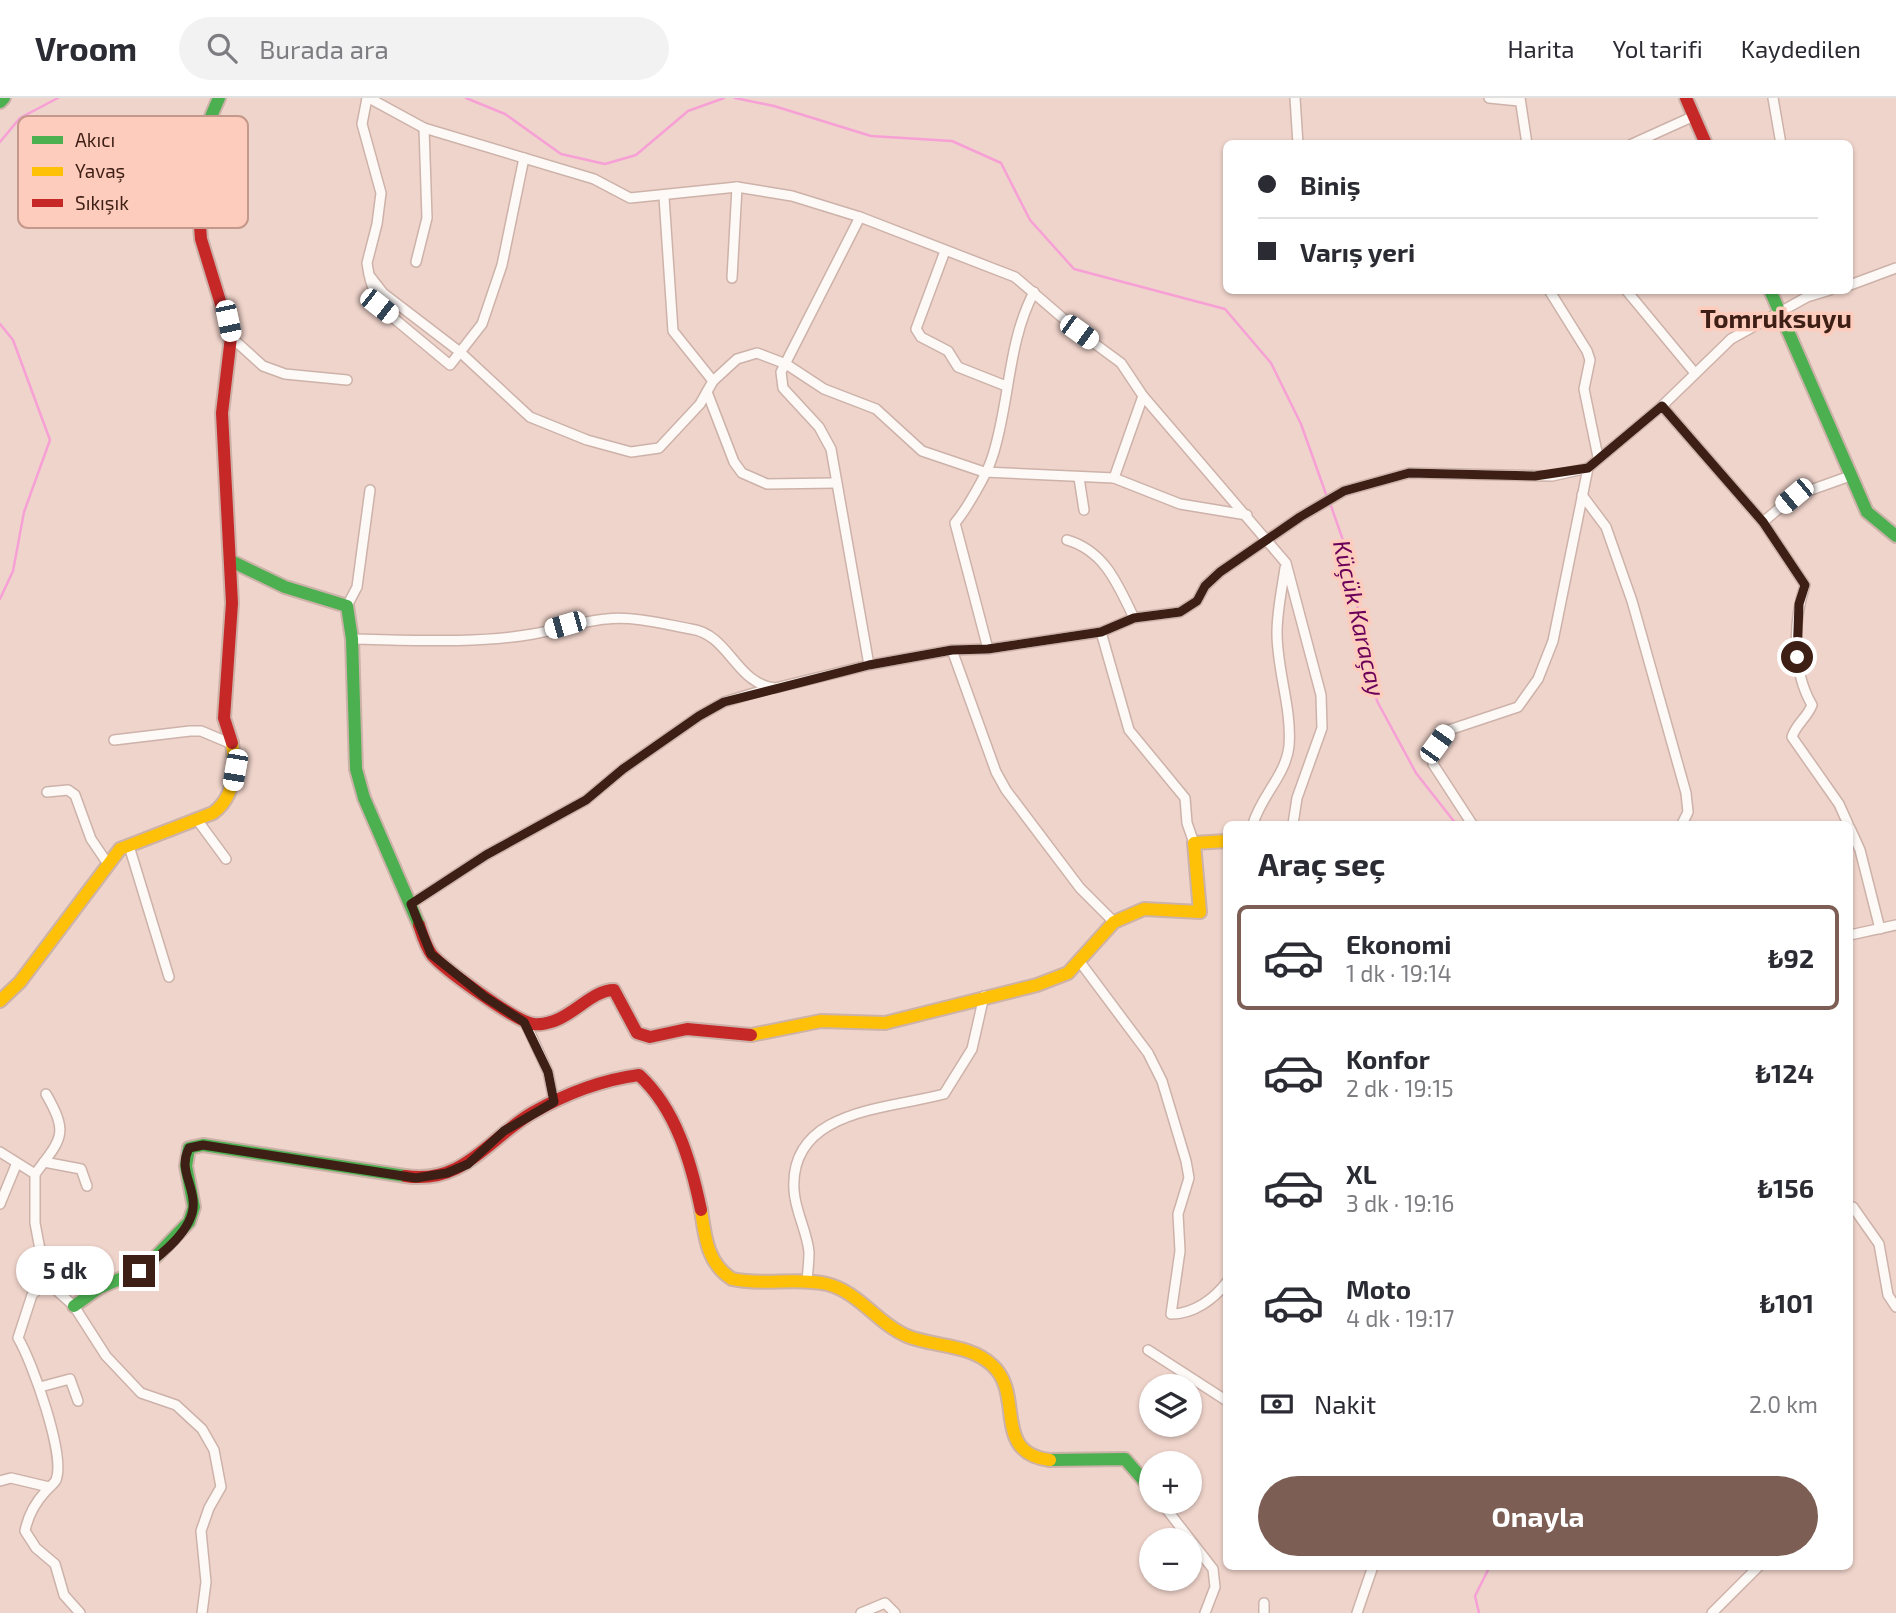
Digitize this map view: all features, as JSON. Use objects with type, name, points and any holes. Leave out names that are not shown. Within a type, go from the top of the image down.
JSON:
[{"type":"street","points":[[0,102],[4,98]]},
{"type":"street","points":[[211,116],[219,98]]},
{"type":"street","points":[[524,158],[495,289],[482,324],[450,365],[379,306],[369,275],[367,263],[377,224],[380,193],[362,124],[368,98],[388,112],[424,128],[524,158],[594,179],[630,198],[664,197],[737,187],[792,196],[860,217],[1015,277],[1079,332],[1121,363],[1143,396],[1286,562],[1321,706],[1322,728],[1297,798],[1293,821]]},
{"type":"street","points":[[1295,98],[1298,140]]},
{"type":"street","points":[[1489,98],[1520,100],[1526,140]]},
{"type":"street","points":[[1686,98],[1704,140]]},
{"type":"street","points":[[1773,98],[1780,140]]},
{"type":"street","points":[[1641,140],[1694,117]]},
{"type":"street","points":[[416,262],[427,218],[424,128]]},
{"type":"street","points":[[732,278],[737,187]]},
{"type":"street","points":[[664,197],[673,331],[713,381]]},
{"type":"street","points":[[860,217],[781,372],[783,388],[820,427],[831,449],[869,665]]},
{"type":"street","points":[[0,1001],[20,982],[120,849],[198,821],[225,804],[235,770],[232,744],[224,718],[232,603],[222,413],[231,337],[200,228]]},
{"type":"street","points":[[946,251],[916,329],[921,337],[948,351],[957,367],[1006,386]]},
{"type":"street","points":[[1853,284],[1896,268]]},
{"type":"street","points":[[369,275],[383,293],[460,352],[530,417],[587,440],[631,452],[659,448],[707,392],[713,381],[737,359],[757,353],[786,364],[824,389],[876,409],[922,451],[984,471],[1114,478],[1180,504],[1247,515]]},
{"type":"street","points":[[988,649],[955,523],[967,508],[992,460],[1006,386],[1034,292]]},
{"type":"street","points":[[1551,294],[1590,360],[1584,389],[1598,457]]},
{"type":"street","points":[[1629,294],[1694,372]]},
{"type":"street","points":[[1772,294],[1867,512],[1896,536]]},
{"type":"street","points":[[1470,821],[1433,764],[1437,744],[1446,731],[1518,707],[1538,679],[1553,641],[1588,468],[1662,406],[1694,372],[1731,339],[1806,294]]},
{"type":"street","points":[[231,337],[263,366],[274,370],[347,380]]},
{"type":"street","points":[[707,392],[734,462],[742,472],[767,484],[835,483]]},
{"type":"street","points":[[1114,478],[1143,396]]},
{"type":"street","points":[[1662,406],[1763,522],[1805,585],[1799,604],[1797,657],[1804,690],[1812,705],[1807,717],[1796,725],[1792,737],[1839,804],[1847,821]]},
{"type":"street","points":[[411,904],[486,855],[586,800],[623,769],[699,716],[724,702],[869,665],[952,650],[988,649],[1101,632],[1134,618],[1180,612],[1197,601],[1205,586],[1220,572],[1300,517],[1344,491],[1409,473],[1541,476],[1588,468]]},
{"type":"street","points":[[1763,522],[1794,496],[1850,476]]},
{"type":"street","points":[[1079,478],[1084,510]]},
{"type":"street","points":[[370,490],[357,587],[347,606],[352,639],[356,769],[364,798],[431,954],[485,997],[524,1022],[535,1025],[554,1021],[582,1007],[603,990],[614,990],[637,1033],[650,1037],[687,1029],[746,1035],[821,1021],[885,1023],[984,996],[1037,985],[1068,973],[1114,922],[1144,909],[1200,912],[1202,900],[1193,861],[1194,843],[1187,823],[1185,798],[1129,730],[1101,632]]},
{"type":"street","points":[[1582,495],[1606,527],[1632,601],[1686,793],[1688,813],[1684,821]]},
{"type":"street","points":[[1067,540],[1078,543],[1104,561],[1134,618]]},
{"type":"street","points":[[231,561],[250,566],[278,584],[332,598],[347,606]]},
{"type":"street","points":[[1254,821],[1264,798],[1286,762],[1289,745],[1288,711],[1277,633],[1286,562]]},
{"type":"street","points":[[352,639],[424,640],[534,634],[565,625],[621,619],[699,630],[713,636],[739,669],[771,688]]},
{"type":"street","points":[[952,650],[996,772],[1006,790],[1080,888],[1114,922]]},
{"type":"street","points":[[114,740],[190,730],[201,731],[232,744]]},
{"type":"street","points":[[47,792],[68,790],[75,795],[90,839],[108,864]]},
{"type":"street","points":[[198,821],[226,859]]},
{"type":"street","points":[[1853,835],[1860,850],[1880,929]]},
{"type":"street","points":[[1194,843],[1223,841]]},
{"type":"street","points":[[129,846],[169,978]]},
{"type":"street","points":[[1853,934],[1896,925]]},
{"type":"street","points":[[1080,962],[1148,1053],[1162,1081],[1186,1161],[1189,1178],[1178,1214],[1180,1251],[1171,1314],[1180,1314],[1216,1297],[1223,1287]]},
{"type":"street","points":[[807,1279],[809,1252],[794,1191],[796,1165],[801,1151],[817,1133],[844,1117],[944,1094],[972,1049],[984,996]]},
{"type":"street","points":[[524,1022],[548,1072],[554,1102]]},
{"type":"street","points":[[74,1306],[91,1289],[139,1271],[159,1257],[192,1217],[193,1200],[185,1174],[185,1158],[189,1148],[203,1145],[416,1178],[447,1173],[468,1164],[504,1131],[554,1102],[624,1076],[639,1074],[658,1094],[692,1170],[711,1256],[721,1272],[740,1281],[807,1279],[844,1290],[890,1328],[910,1338],[964,1349],[996,1367],[1006,1390],[1018,1446],[1028,1455],[1043,1460],[1100,1456],[1125,1459],[1139,1475]]},
{"type":"street","points":[[46,1094],[61,1120],[58,1141],[35,1174],[35,1223],[46,1281],[74,1306],[106,1356],[141,1394],[176,1405],[202,1429],[214,1450],[221,1487],[209,1508],[201,1531],[206,1582],[202,1613]]},
{"type":"street","points":[[0,1152],[16,1165],[35,1174]]},
{"type":"street","points":[[44,1162],[81,1169],[87,1186]]},
{"type":"street","points":[[0,1204],[16,1165]]},
{"type":"street","points":[[1853,1208],[1879,1244],[1888,1295],[1896,1307]]},
{"type":"street","points":[[46,1281],[32,1295],[18,1338],[28,1354],[40,1387],[58,1465],[55,1481],[28,1517],[25,1531],[36,1548],[55,1564],[64,1595],[80,1613]]},
{"type":"street","points":[[1148,1350],[1223,1398]]},
{"type":"street","points":[[40,1387],[70,1379],[78,1401]]},
{"type":"street","points":[[0,1481],[11,1478],[50,1487]]},
{"type":"street","points":[[1170,1514],[1213,1569],[1215,1587],[1205,1613]]},
{"type":"street","points":[[1357,1613],[1372,1570]]},
{"type":"street","points":[[1712,1613],[1755,1570]]},
{"type":"street","points":[[861,1613],[885,1603],[895,1613]]},
{"type":"waterway","points":[[24,116],[58,98]]},
{"type":"waterway","name":"Küçük Karaçay","points":[[466,98],[505,114],[561,154],[605,164],[636,155],[688,111],[724,98]]},
{"type":"waterway","name":"Küçük Karaçay","points":[[735,98],[774,106],[871,136],[952,141],[1001,163],[1030,220],[1074,269],[1225,309],[1271,363],[1301,424],[1327,497]]},
{"type":"waterway","points":[[0,142],[18,120]]},
{"type":"waterway","points":[[0,324],[13,340],[50,440],[24,512],[13,571],[0,599]]},
{"type":"waterway","name":"Küçük Karaçay","points":[[1330,503],[1345,546],[1377,701],[1416,773],[1454,821]]},
{"type":"waterway","name":"Küçük Karaçay","points":[[1479,1613],[1475,1596],[1488,1570]]},
{"type":"traffic: fast","points":[[0,102],[4,98]]},
{"type":"traffic: fast","points":[[212,116],[219,98]]},
{"type":"traffic: fast","points":[[1772,294],[1867,512],[1896,536]]},
{"type":"traffic: fast","points":[[231,561],[285,587],[347,606],[352,639],[356,769],[364,798],[419,925]]},
{"type":"traffic: fast","points":[[74,1306],[99,1288],[145,1268],[189,1222],[194,1207],[186,1166],[189,1148],[203,1145],[405,1176]]},
{"type":"traffic: fast","points":[[1050,1460],[1125,1459],[1139,1475]]},
{"type":"traffic: slow","points":[[0,1001],[20,982],[120,849],[213,813],[220,806],[226,799],[232,781],[232,743]]},
{"type":"traffic: slow","points":[[751,1035],[821,1021],[885,1023],[1037,985],[1068,973],[1114,922],[1144,909],[1200,912],[1194,843],[1223,841]]},
{"type":"traffic: slow","points":[[701,1210],[712,1257],[732,1279],[827,1284],[849,1294],[907,1336],[963,1349],[983,1358],[1002,1377],[1014,1435],[1021,1446],[1032,1455],[1050,1460]]},
{"type":"traffic: jam","points":[[1686,98],[1704,140]]},
{"type":"traffic: jam","points":[[200,228],[201,239],[231,337],[222,413],[232,603],[224,718],[232,743]]},
{"type":"traffic: jam","points":[[419,925],[428,948],[439,962],[496,1005],[533,1024],[544,1024],[562,1018],[591,998],[614,990],[637,1033],[650,1037],[687,1029],[751,1035]]},
{"type":"traffic: jam","points":[[405,1176],[443,1174],[474,1158],[516,1124],[545,1106],[597,1084],[639,1075],[663,1104],[680,1137],[701,1210]]},
{"type":"district","name":"Tomruksuyu","points":[[1776,317]]},
{"type":"route","points":[[139,1271],[159,1257],[192,1217],[193,1200],[185,1174],[185,1158],[189,1148],[203,1145],[310,1160],[375,1174],[416,1178],[447,1173],[468,1164],[504,1131],[554,1102],[548,1072],[524,1022],[485,997],[431,954],[411,904],[486,855],[586,800],[623,769],[699,716],[724,702],[869,665],[952,650],[988,649],[1101,632],[1134,618],[1180,612],[1197,601],[1205,586],[1220,572],[1300,517],[1344,491],[1409,473],[1535,476],[1588,468],[1662,406],[1763,522],[1805,585],[1799,604],[1797,657]]}]
